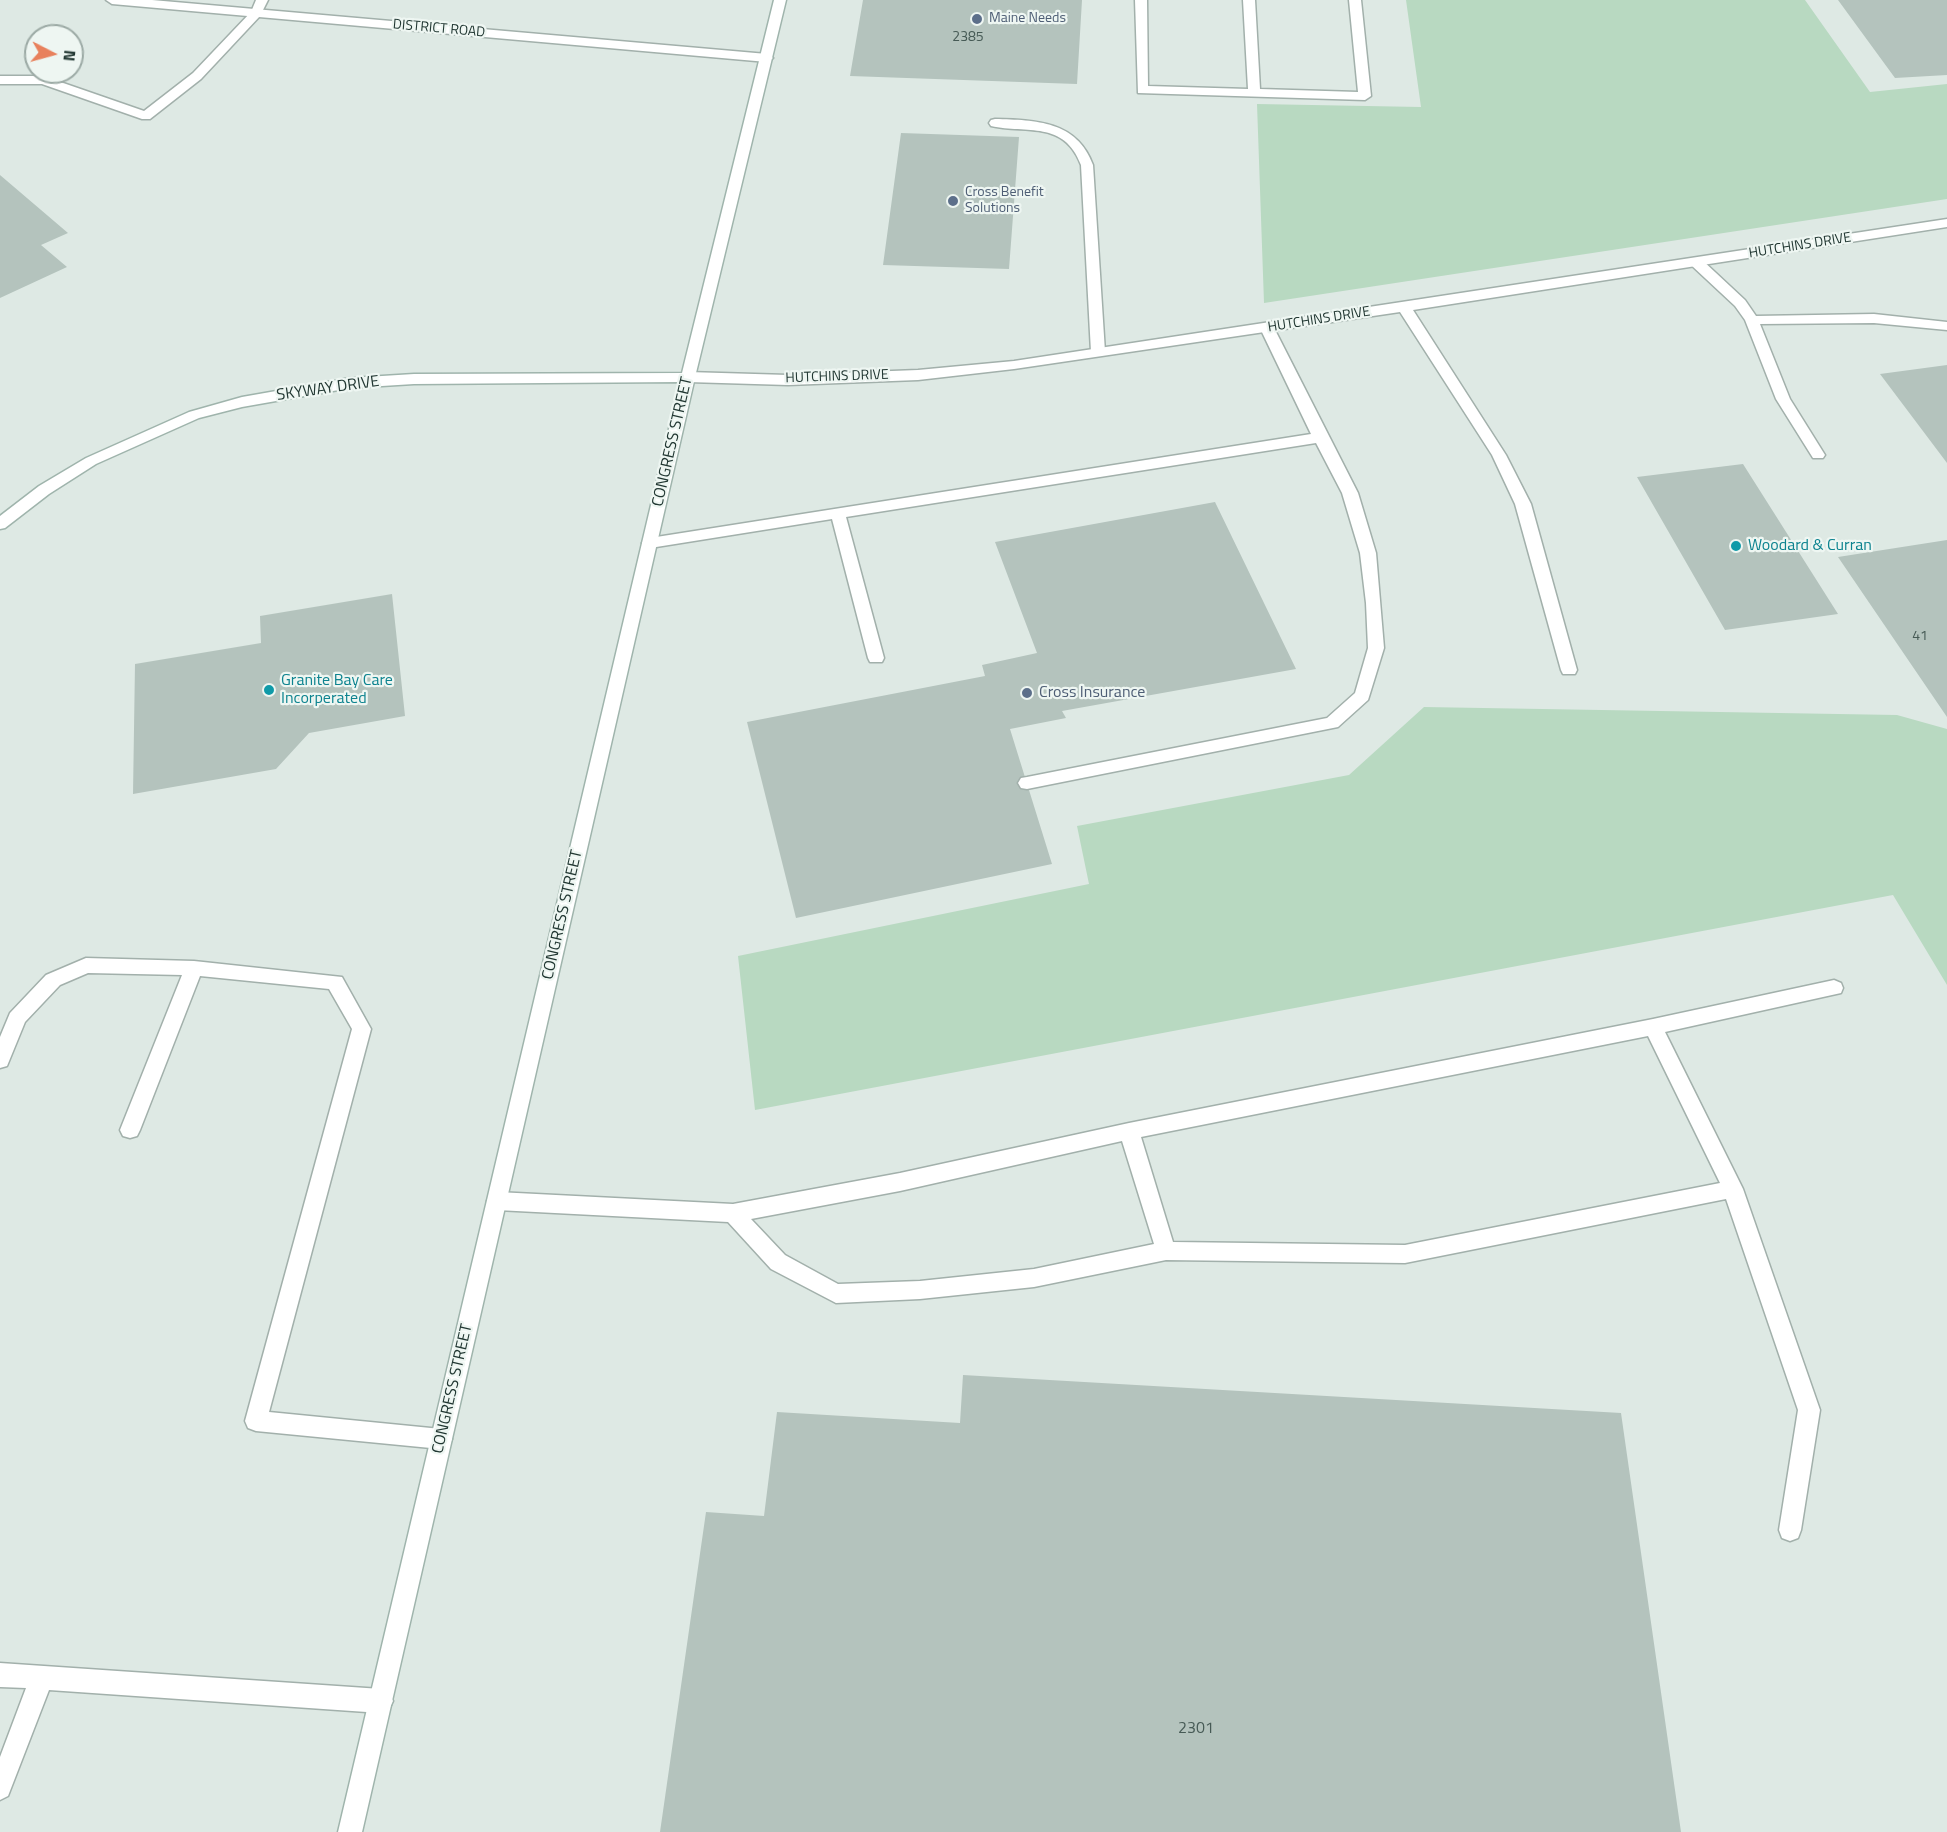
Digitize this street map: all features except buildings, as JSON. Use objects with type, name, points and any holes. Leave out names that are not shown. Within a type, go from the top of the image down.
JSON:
[{"type":"main road","name":"DISTRICT ROAD","points":[[112,0],[767,58]]},
{"type":"main road","points":[[0,80],[43,80],[146,116],[197,76],[256,13],[262,0]]},
{"type":"main road","name":"CONGRESS STREET","points":[[350,1832],[688,377],[780,0]]},
{"type":"main road","points":[[1141,0],[1142,90],[1365,96],[1355,0]]},
{"type":"main road","points":[[1249,0],[1254,93]]},
{"type":"main road","points":[[995,123],[1035,125],[1058,132],[1080,148],[1087,165],[1098,352]]},
{"type":"main road","name":"HUTCHINS DRIVE","points":[[688,377],[788,380],[918,375],[1014,365],[1947,223]]},
{"type":"main road","points":[[1696,262],[1740,303],[1752,320],[1769,367],[1784,399],[1818,455]]},
{"type":"main road","points":[[1404,307],[1441,361],[1499,455],[1522,504],[1569,670]]},
{"type":"main road","points":[[1752,320],[1875,319],[1928,322],[1947,326]]},
{"type":"main road","points":[[1027,783],[1332,723],[1362,696],[1376,648],[1368,553],[1350,493],[1267,328]]},
{"type":"main road","name":"SKYWAY DRIVE","points":[[0,524],[44,490],[91,461],[194,415],[242,402],[350,383],[414,379],[688,377]]},
{"type":"main road","points":[[650,543],[1320,437]]},
{"type":"main road","points":[[838,514],[876,658]]},
{"type":"main road","points":[[0,1060],[17,1018],[53,980],[86,965],[194,968],[335,982],[362,1029],[255,1421],[441,1439]]},
{"type":"main road","points":[[130,1130],[194,968]]},
{"type":"main road","points":[[497,1201],[733,1213],[900,1182],[1129,1131],[1653,1027],[1834,988]]},
{"type":"main road","points":[[1653,1027],[1734,1189],[1809,1410],[1790,1530]]},
{"type":"main road","points":[[1129,1131],[1166,1251]]},
{"type":"main road","points":[[733,1213],[778,1262],[836,1294],[920,1290],[1034,1278],[1166,1251],[1405,1254],[1734,1189]]},
{"type":"main road","points":[[0,1675],[381,1701]]},
{"type":"main road","points":[[0,1788],[42,1678]]},
{"type":"green space","points":[[1406,0],[1805,0],[1870,92],[1947,84],[1947,199],[1264,303],[1257,104],[1421,107]]},
{"type":"green space","points":[[1424,707],[1897,715],[1947,729],[1947,985],[1893,895],[755,1110],[738,956],[1089,884],[1077,826],[1349,775]]},
{"type":"place","name":"Maine Needs","points":[[977,19]]},
{"type":"place","name":"Cross Benefit Solutions","points":[[953,201]]},
{"type":"place","name":"Woodard & Curran","points":[[1736,546]]},
{"type":"place","name":"Granite Bay Care Incorperated","points":[[269,690]]},
{"type":"place","name":"Cross Insurance","points":[[1027,693]]}]
